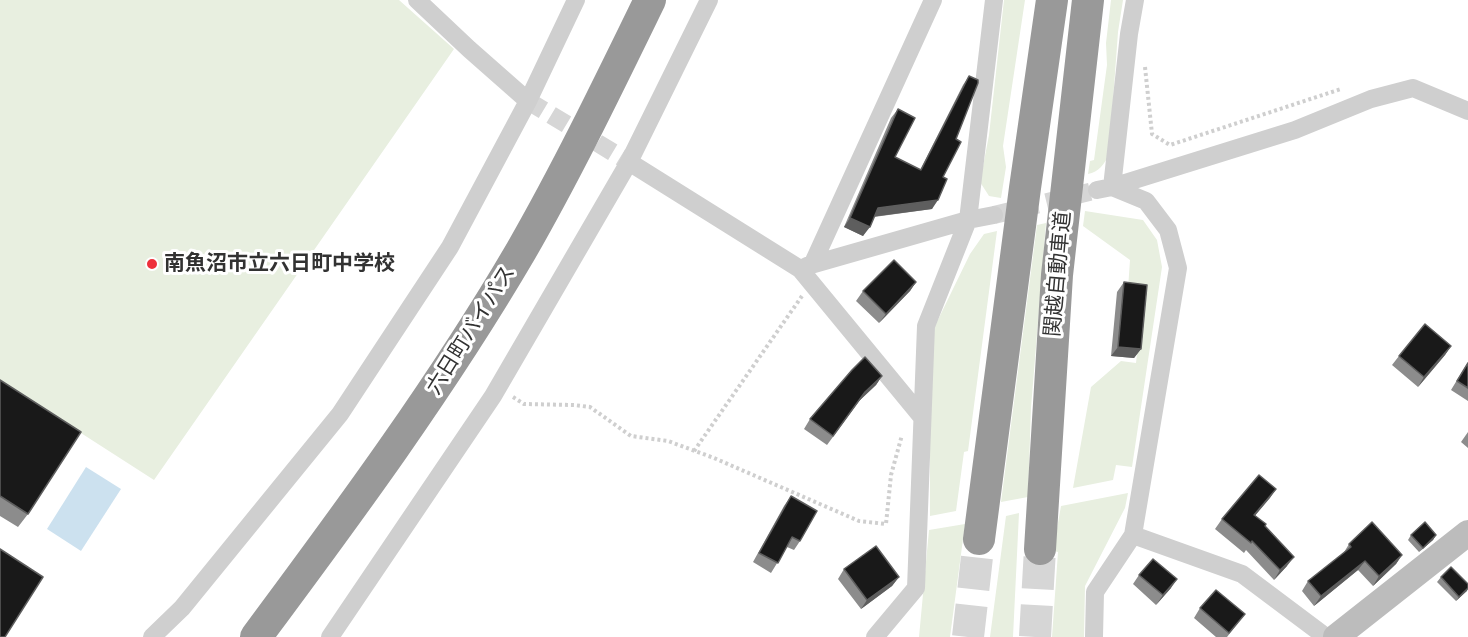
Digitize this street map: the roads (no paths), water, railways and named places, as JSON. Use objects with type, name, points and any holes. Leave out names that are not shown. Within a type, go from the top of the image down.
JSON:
[{"type":"highway","name":"六日町バイパス","points":[[256,637],[438,384],[521,250],[593,116],[650,0]]},
{"type":"highway","name":"関越自動車道","points":[[979,539],[1052,0]]},
{"type":"highway","name":"関越自動車道","points":[[1040,549],[1057,275],[1088,0]]},
{"type":"main road","points":[[1339,635],[1468,533]]},
{"type":"street","points":[[417,0],[528,102]]},
{"type":"street","points":[[152,637],[182,608],[340,414],[450,247],[528,102],[576,0]]},
{"type":"street","points":[[330,637],[493,396],[629,162],[709,0]]},
{"type":"street","points":[[921,416],[810,284],[807,266],[933,0]]},
{"type":"street","points":[[875,637],[916,588],[926,326],[968,220],[994,0]]},
{"type":"street","points":[[1105,188],[1135,0]]},
{"type":"street","points":[[1105,188],[1295,130],[1371,99],[1413,88],[1468,111]]},
{"type":"street","points":[[629,162],[807,266],[968,220],[994,215]]},
{"type":"street","points":[[1094,637],[1095,592],[1133,535],[1178,268],[1168,230],[1146,201],[1105,188]]},
{"type":"street","points":[[1133,535],[1242,574],[1339,635]]},
{"type":"water","points":[[86,467],[121,489],[81,551],[47,529]]},
{"type":"tunnel","points":[[528,101],[629,162]]},
{"type":"tunnel","points":[[994,215],[1097,190]]},
{"type":"tunnel","points":[[968,637],[979,539]]},
{"type":"tunnel","points":[[1035,637],[1040,549]]},
{"type":"place","name":"南魚沼市立六日町中学校","points":[[152,264]]}]
